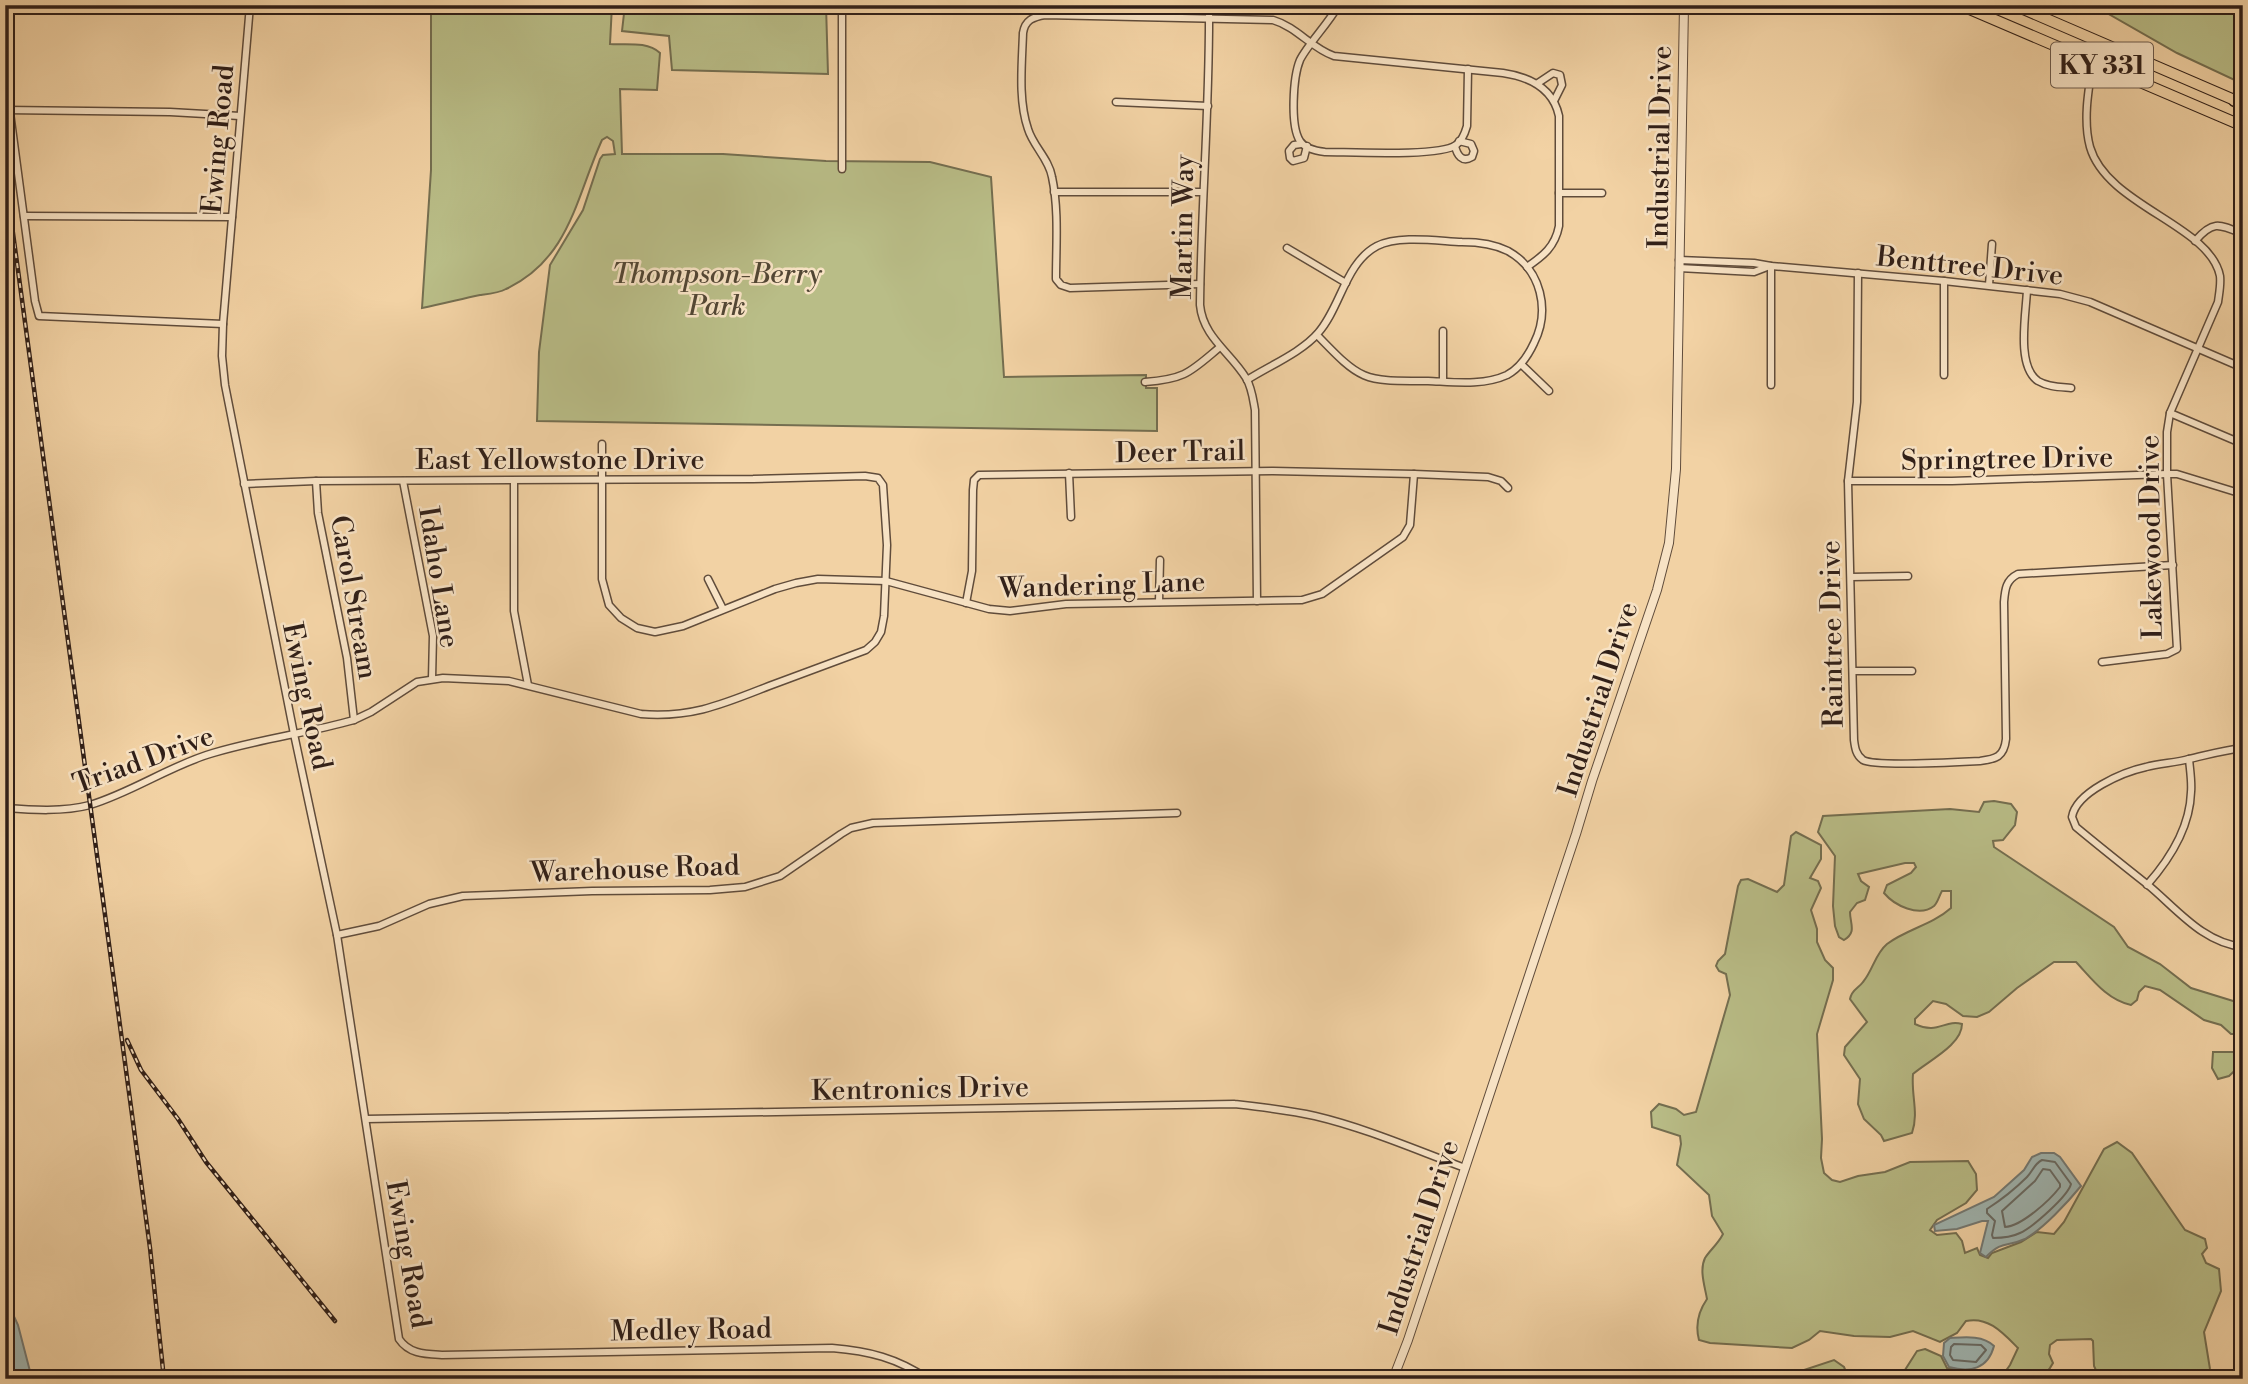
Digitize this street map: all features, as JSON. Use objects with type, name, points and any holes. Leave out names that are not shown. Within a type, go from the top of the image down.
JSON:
[{"type":"main road","name":"KY 331","points":[[1960,5],[2243,126]]},
{"type":"main road","name":"KY 331","points":[[2014,5],[2240,102]]},
{"type":"street","name":"Ewing Road","points":[[250,5],[223,324],[222,365],[294,734],[337,935],[399,1339],[405,1347],[415,1352],[448,1355]]},
{"type":"street","points":[[842,5],[842,169]]},
{"type":"street","name":"Martin Way","points":[[1209,5],[1209,106],[1204,151],[1200,305],[1203,322],[1247,380],[1252,392],[1255,410],[1257,601]]},
{"type":"street","name":"Industrial Drive","points":[[1393,1379],[1661,575],[1669,542],[1676,470],[1684,5]]},
{"type":"street","points":[[1338,6],[1299,62],[1294,124],[1304,145],[1317,151],[1352,152],[1433,151],[1457,144],[1467,126],[1468,69]]},
{"type":"street","points":[[1200,284],[1084,289],[1065,287],[1056,279],[1054,192],[1049,166],[1030,135],[1024,117],[1024,27],[1032,18],[1045,15],[1273,20],[1294,29],[1326,53],[1342,58],[1468,69],[1521,76],[1538,83],[1554,101],[1560,123],[1559,226],[1555,243],[1550,250],[1527,267]]},
{"type":"street","name":"Lakewood Drive","points":[[2096,40],[2087,130],[2091,149],[2099,166],[2120,189],[2194,240],[2214,260],[2220,286],[2218,302],[2171,413],[2167,432],[2177,649],[2167,654],[2102,663]]},
{"type":"street","points":[[1538,83],[1553,73],[1560,75],[1562,85],[1554,101]]},
{"type":"street","points":[[5,75],[39,316],[223,324]]},
{"type":"street","points":[[1116,103],[1209,106]]},
{"type":"street","points":[[8,110],[240,116]]},
{"type":"street","points":[[1054,192],[1203,192]]},
{"type":"street","points":[[1559,194],[1602,193]]},
{"type":"street","points":[[24,216],[232,217]]},
{"type":"street","points":[[2194,240],[2209,226],[2217,225],[2243,234]]},
{"type":"street","points":[[1247,380],[1317,335],[1328,320],[1356,266],[1368,252],[1383,244],[1401,241],[1478,242],[1507,251],[1527,267],[1540,289],[1544,311],[1537,338],[1521,364],[1495,379],[1477,382],[1382,381],[1361,376],[1345,364],[1317,335]]},
{"type":"street","points":[[1989,285],[1992,244]]},
{"type":"street","points":[[1287,248],[1346,283]]},
{"type":"street","name":"Benttree Drive","points":[[1679,264],[1754,263],[2060,293],[2090,302],[2243,368]]},
{"type":"street","points":[[1771,266],[1771,386]]},
{"type":"street","name":"Raintree Drive","points":[[1858,273],[1857,402],[1848,481],[1855,747],[1860,758],[1889,763],[1994,760],[2003,752],[2006,740],[2004,601],[2008,581],[2018,574],[2173,565]]},
{"type":"street","points":[[1944,281],[1944,375]]},
{"type":"street","points":[[2027,290],[2024,349],[2029,370],[2044,384],[2071,388]]},
{"type":"street","points":[[1443,331],[1443,381]]},
{"type":"street","points":[[1145,382],[1182,376],[1220,347]]},
{"type":"street","points":[[1521,364],[1549,391]]},
{"type":"street","points":[[2171,413],[2243,444]]},
{"type":"street","name":"Wandering Lane","points":[[602,444],[602,579],[605,596],[615,612],[637,628],[655,632],[683,626],[775,589],[807,580],[886,581],[989,609],[1010,611],[1066,604],[1302,600],[1322,594],[1403,537],[1412,518],[1415,474]]},
{"type":"street","name":"Deer Trail","points":[[967,603],[972,571],[973,490],[976,477],[983,474],[1255,471],[1415,474],[1489,477],[1501,481],[1508,488]]},
{"type":"street","points":[[1069,473],[1070,517]]},
{"type":"street","name":"Springtree Drive","points":[[1848,481],[1952,481],[2177,474],[2239,493]]},
{"type":"street","name":"East Yellowstone Drive","points":[[244,484],[316,481],[876,478],[883,485],[887,545],[886,581]]},
{"type":"street","name":"Carol Stream","points":[[316,481],[318,513],[347,658],[354,720]]},
{"type":"street","name":"Idaho Lane","points":[[403,481],[433,636],[432,679]]},
{"type":"street","points":[[514,481],[514,611],[528,685]]},
{"type":"street","points":[[1159,602],[1160,560]]},
{"type":"street","points":[[1851,577],[1908,576]]},
{"type":"street","points":[[708,579],[723,609]]},
{"type":"street","points":[[432,679],[500,679],[642,714],[657,715],[715,707],[866,650],[881,632],[886,581]]},
{"type":"street","points":[[1853,671],[1912,671]]},
{"type":"street","name":"Triad Drive","points":[[5,808],[67,809],[91,804],[187,761],[249,743],[354,720],[371,712],[409,686],[432,679]]},
{"type":"street","points":[[2243,748],[2147,766],[2116,777],[2080,801],[2071,817],[2076,827],[2208,936],[2223,943],[2243,947]]},
{"type":"street","points":[[2147,885],[2172,854],[2186,822],[2192,791],[2189,760]]},
{"type":"street","name":"Warehouse Road","points":[[337,935],[379,926],[429,905],[463,896],[745,887],[780,876],[851,828],[873,823],[1177,813]]},
{"type":"street","name":"Kentronics Drive","points":[[366,1119],[1234,1104],[1294,1111],[1318,1117],[1465,1168]]},
{"type":"street","name":"Medley Road","points":[[448,1355],[832,1348],[887,1356],[911,1367],[928,1379]]},
{"type":"green space","name":"Thompson-Berry Park","points":[[431,5],[612,5],[610,44],[643,45],[660,53],[657,90],[620,89],[622,154],[723,154],[826,161],[930,162],[991,177],[1004,377],[1146,375],[1146,388],[1157,388],[1157,431],[537,421],[539,352],[550,265],[583,210],[600,159],[603,155],[615,154],[613,141],[607,137],[602,140],[558,244],[527,276],[500,291],[422,308],[431,170]]},
{"type":"green space","points":[[625,5],[826,5],[828,74],[672,70],[669,36],[622,31]]},
{"type":"green space","points":[[2093,5],[2243,5],[2243,84],[2177,53]]},
{"type":"green space","points":[[1984,802],[2011,804],[2017,812],[2015,825],[2003,840],[1993,841],[1994,847],[2114,927],[2128,947],[2160,964],[2191,988],[2243,1004],[2243,1034],[2231,1034],[2221,1025],[2204,1020],[2160,990],[2145,986],[2131,1005],[2122,1002],[2100,988],[2076,962],[2054,962],[1989,1012],[1977,1017],[1963,1016],[1946,1004],[1933,1001],[1915,1019],[1915,1024],[1930,1028],[1951,1023],[1962,1024],[1961,1032],[1950,1046],[1913,1074],[1915,1118],[1912,1133],[1884,1141],[1864,1119],[1858,1104],[1860,1079],[1844,1055],[1845,1047],[1867,1022],[1850,999],[1887,944],[1936,919],[1951,908],[1951,891],[1942,891],[1934,906],[1928,909],[1907,909],[1884,893],[1887,885],[1911,873],[1916,867],[1914,863],[1858,874],[1861,881],[1869,887],[1865,900],[1857,903],[1850,912],[1852,931],[1844,940],[1839,937],[1835,926],[1835,856],[1818,832],[1823,816],[1950,809],[1979,812]]},
{"type":"green space","points":[[1796,832],[1821,845],[1821,859],[1810,878],[1818,881],[1821,888],[1811,910],[1817,929],[1817,942],[1825,960],[1833,968],[1833,980],[1817,1034],[1821,1158],[1824,1173],[1832,1180],[1840,1182],[1885,1172],[1910,1162],[1968,1161],[1976,1174],[1977,1190],[1966,1203],[1937,1220],[1930,1230],[1937,1235],[1956,1233],[1962,1241],[1965,1253],[1977,1248],[1980,1255],[1988,1258],[1992,1253],[2021,1242],[2037,1232],[2054,1234],[2064,1222],[2104,1149],[2117,1142],[2132,1153],[2185,1230],[2205,1239],[2207,1248],[2202,1254],[2206,1263],[2219,1269],[2221,1291],[2204,1332],[2210,1369],[2216,1377],[2236,1371],[2240,1379],[2100,1379],[2094,1366],[2091,1339],[2057,1340],[2050,1345],[2049,1354],[2053,1363],[2049,1370],[2037,1377],[2000,1379],[2018,1348],[1995,1327],[1974,1320],[1966,1321],[1957,1333],[1940,1342],[1913,1331],[1890,1337],[1820,1331],[1792,1348],[1699,1340],[1698,1319],[1707,1299],[1703,1263],[1723,1234],[1712,1216],[1709,1195],[1677,1165],[1680,1136],[1652,1127],[1651,1112],[1659,1104],[1676,1109],[1684,1115],[1696,1112],[1730,995],[1726,974],[1716,966],[1725,954],[1738,886],[1741,880],[1748,879],[1777,892],[1784,885],[1791,836]]},
{"type":"green space","points":[[2213,1052],[2241,1052],[2243,1063],[2229,1076],[2218,1079],[2212,1068]]},
{"type":"green space","points":[[1925,1349],[1941,1356],[1947,1368],[1976,1372],[1980,1378],[1908,1379],[1905,1370],[1917,1351]]},
{"type":"green space","points":[[1834,1360],[1844,1367],[1849,1379],[1777,1379]]},
{"type":"water","points":[[2041,1153],[2054,1153],[2060,1157],[2081,1186],[2055,1215],[2032,1235],[2001,1246],[1986,1257],[1980,1253],[1988,1221],[1957,1229],[1935,1231],[1934,1225],[1994,1197],[2024,1170],[2032,1157]]},
{"type":"water","points":[[5,1297],[18,1325],[32,1379],[5,1379]]},
{"type":"water","points":[[1950,1338],[1979,1338],[1994,1346],[1983,1364],[1971,1369],[1957,1369],[1949,1367],[1943,1356],[1944,1343]]},
{"type":"railway","points":[[5,174],[150,1248],[164,1379]]},
{"type":"railway","points":[[127,1040],[141,1070],[206,1162],[335,1321]]}]
